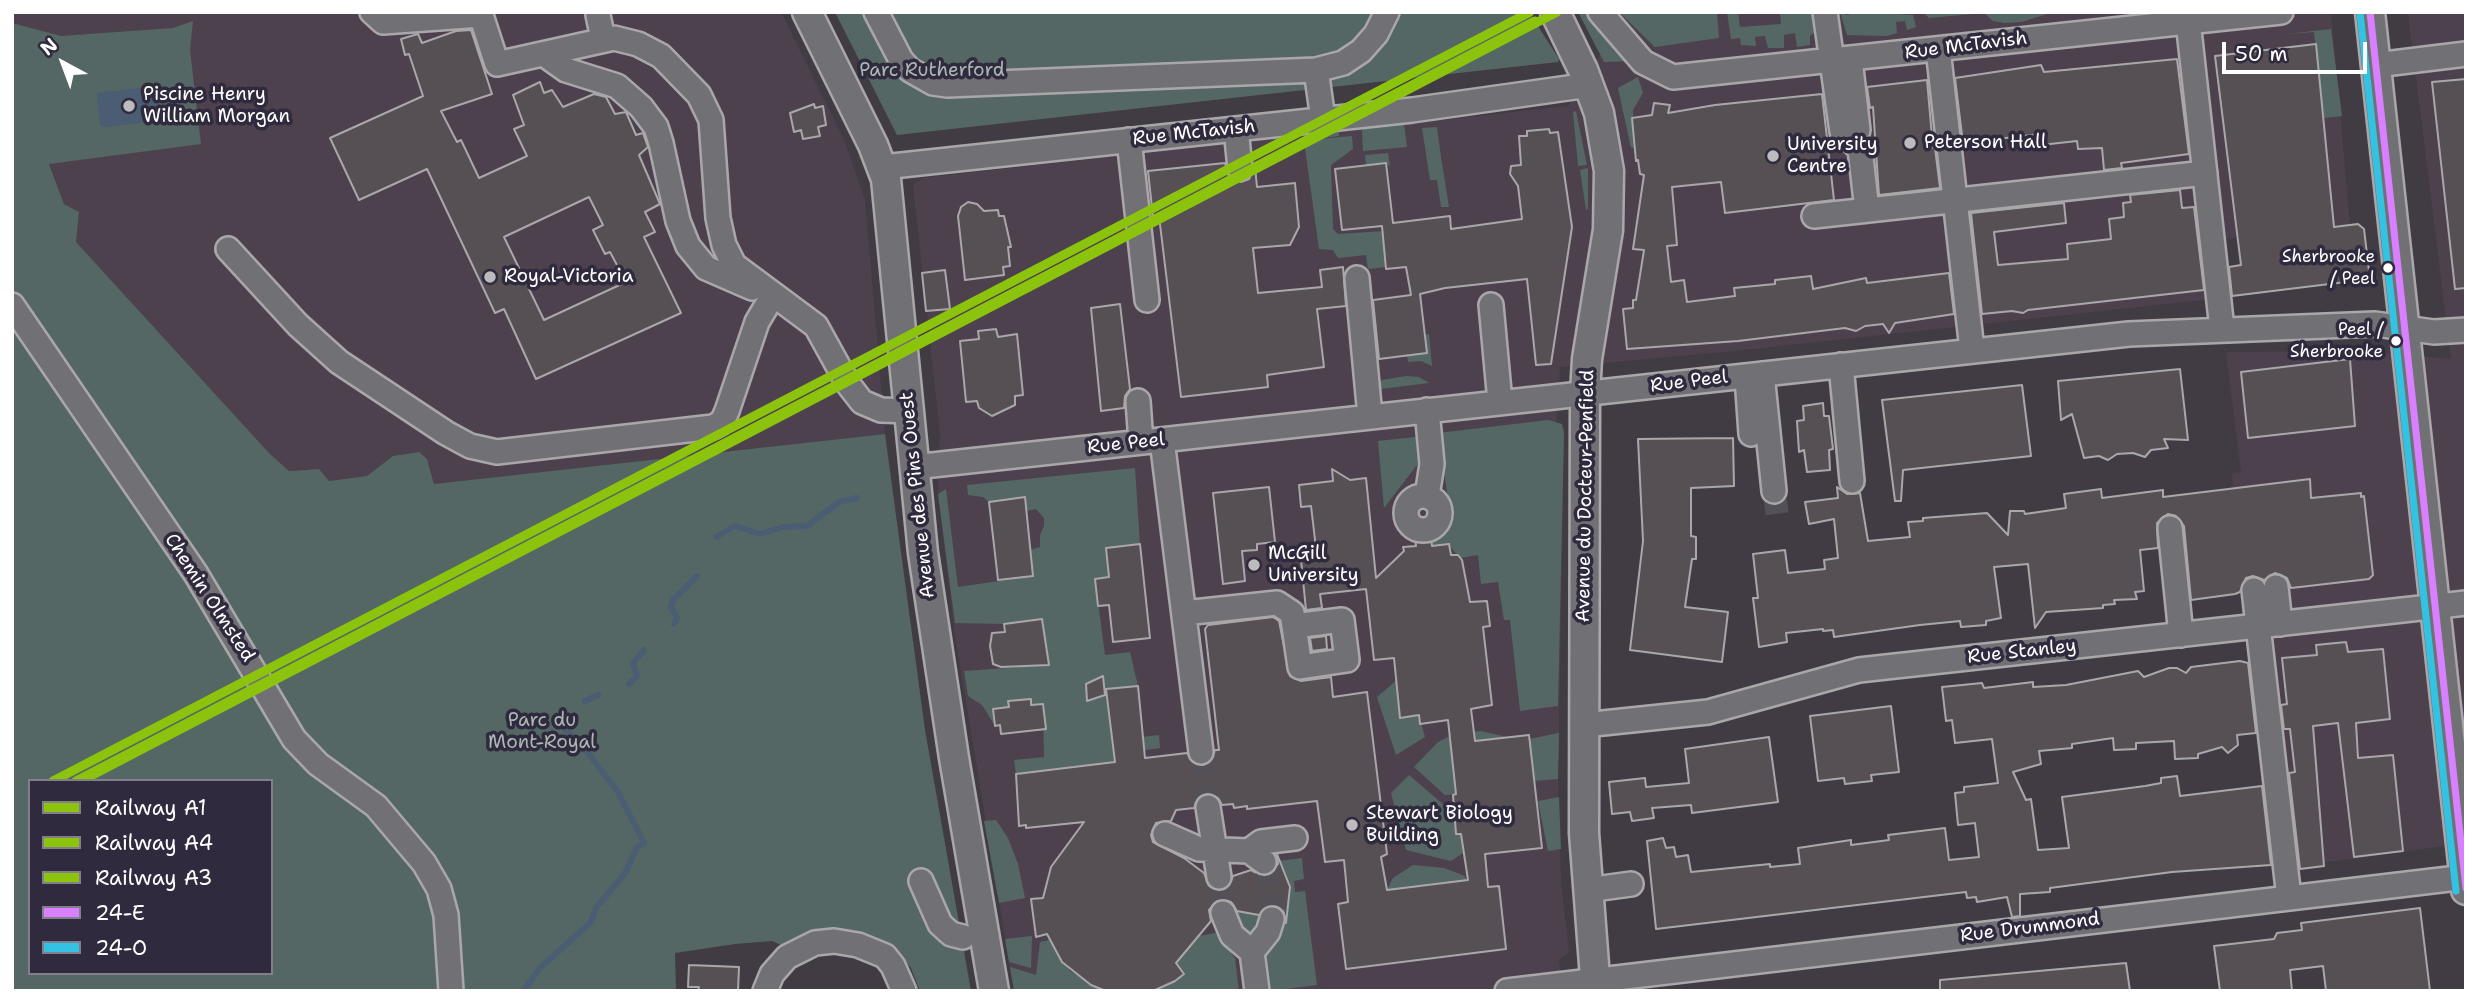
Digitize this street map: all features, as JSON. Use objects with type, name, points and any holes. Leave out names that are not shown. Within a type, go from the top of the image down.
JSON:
[{"type":"main road","name":"Avenue des Pins Ouest","points":[[807,12],[883,167],[930,606],[994,991]]},
{"type":"main road","name":"Avenue du Docteur-Penfield","points":[[1555,12],[1588,85],[1605,138],[1610,204],[1586,367],[1585,394],[1584,851],[1596,985]]},
{"type":"main road","points":[[2370,12],[2465,880]]},
{"type":"street","points":[[372,12],[383,22],[481,15],[498,64],[545,55],[603,39],[621,39],[653,52],[676,69],[698,95],[713,129],[716,207],[726,252],[738,270],[816,326],[848,384],[860,400],[872,408],[909,411]]},
{"type":"street","points":[[876,12],[901,60],[910,70],[933,83],[947,85],[1316,70],[1343,63],[1361,51],[1376,34],[1387,12]]},
{"type":"street","name":"Rue McTavish","points":[[1600,12],[1652,68],[1673,77],[2281,12]]},
{"type":"street","points":[[1825,12],[1841,59],[1858,130]]},
{"type":"street","points":[[598,15],[603,39]]},
{"type":"street","points":[[2188,21],[2222,329]]},
{"type":"street","points":[[1938,49],[1972,350]]},
{"type":"street","points":[[2376,65],[2466,54]]},
{"type":"street","points":[[545,55],[566,70],[607,81],[634,99],[658,134],[678,221],[692,252],[714,273],[773,295]]},
{"type":"street","points":[[1841,59],[1842,132],[1860,149],[1867,210]]},
{"type":"street","points":[[1316,70],[1323,119]]},
{"type":"street","name":"Rue McTavish","points":[[883,167],[1323,119],[1560,91],[1588,85]]},
{"type":"street","points":[[1236,128],[1240,168]]},
{"type":"street","points":[[1129,140],[1147,300]]},
{"type":"street","points":[[1814,216],[2205,173]]},
{"type":"street","points":[[228,249],[298,325],[339,362],[446,433],[479,449],[497,452],[713,427],[722,422],[757,322],[773,295]]},
{"type":"street","points":[[1357,278],[1370,416]]},
{"type":"street","points":[[1491,305],[1500,402]]},
{"type":"street","name":"Chemin Olmsted","points":[[12,306],[205,589],[294,739],[318,764],[376,806],[424,863],[444,902],[451,991]]},
{"type":"street","name":"Rue Peel","points":[[914,467],[2137,333],[2375,324],[2434,332],[2466,330]]},
{"type":"street","points":[[1841,365],[1852,481]]},
{"type":"street","points":[[1751,434],[1754,374]]},
{"type":"street","points":[[1754,374],[1770,485]]},
{"type":"street","points":[[1138,401],[1151,441],[1184,613],[1201,752]]},
{"type":"street","points":[[1427,410],[1432,464],[1427,496]]},
{"type":"street","points":[[2170,528],[2181,635]]},
{"type":"street","points":[[2265,589],[2289,898]]},
{"type":"street","points":[[1184,613],[1277,603],[1292,613],[1294,626]]},
{"type":"street","name":"Rue Stanley","points":[[1584,725],[1696,715],[1859,670],[2466,603]]},
{"type":"street","points":[[1208,807],[1219,877]]},
{"type":"street","points":[[1164,834],[1199,849],[1256,856],[1257,844],[1294,838]]},
{"type":"street","name":"Rue Drummond","points":[[1507,991],[1596,985],[2289,898],[2465,880]]},
{"type":"street","points":[[921,881],[940,923],[951,934],[963,937]]},
{"type":"street","points":[[1587,890],[1631,884]]},
{"type":"street","points":[[1223,913],[1232,935],[1252,952],[1257,991]]},
{"type":"street","points":[[1252,952],[1268,932],[1272,919]]},
{"type":"street","points":[[765,991],[776,967],[787,957],[815,943],[842,941],[885,956],[893,966],[904,991]]},
{"type":"shaded area","name":"Royal-Victoria","points":[[12,12],[781,12],[845,142],[865,200],[885,434],[434,484],[430,466],[418,452],[393,456],[367,476],[329,481],[324,474],[308,469],[289,471],[269,453],[76,242],[79,212],[64,204],[12,56]]},
{"type":"shaded area","name":"McGill University","points":[[1614,12],[2331,12],[2350,225],[2206,241],[2212,299],[1734,351],[1560,367],[1556,424],[1564,435],[1558,783],[1561,881],[1569,953],[1559,960],[1563,991],[1014,991],[955,635],[938,494],[940,433],[913,185],[923,178],[1568,106],[1622,21]]},
{"type":"shaded area","points":[[2408,12],[2466,12],[2466,843],[2292,867],[2245,591],[2232,474],[2241,472],[2226,352],[2362,351],[2451,359]]},
{"type":"green space","name":"Parc Rutherford","points":[[835,12],[1529,12],[1559,59],[1558,62],[897,135]]},
{"type":"green space","points":[[1578,12],[1595,12],[1635,61],[1604,62]]},
{"type":"green space","points":[[1619,12],[1717,12],[1719,38],[1655,47]]},
{"type":"green space","points":[[1727,12],[1738,12],[1740,27],[1781,24],[1780,12],[1814,12],[1815,32],[1810,36],[1810,45],[1797,47],[1795,33],[1784,35],[1784,48],[1768,48],[1765,36],[1755,37],[1756,46],[1741,45],[1740,38],[1731,39]]},
{"type":"green space","points":[[1840,12],[1847,15],[1859,12],[1913,15],[1916,27],[1907,30],[1905,21],[1896,22],[1897,33],[1887,36],[1847,35]]},
{"type":"green space","points":[[1923,12],[2053,12],[2022,22],[2005,23],[1993,21],[1984,13],[1929,18]]},
{"type":"green space","name":"Parc du Mont-Royal","points":[[193,21],[190,50],[201,144],[49,164],[64,204],[79,212],[76,242],[269,453],[289,471],[319,469],[329,481],[367,476],[393,456],[419,452],[427,459],[434,484],[885,434],[925,730],[971,991],[920,991],[911,968],[896,949],[859,934],[832,930],[801,935],[781,945],[772,941],[675,953],[676,991],[12,991],[12,23],[61,36],[173,28]]},
{"type":"green space","points":[[2331,29],[2342,116],[2324,118],[2314,32],[2287,34]]},
{"type":"green space","points":[[1638,77],[1643,93],[1633,110],[1635,147],[1631,148],[1618,88]]},
{"type":"green space","points":[[1576,111],[1587,165],[1578,166],[1573,112]]},
{"type":"green space","points":[[1404,124],[1407,147],[1363,151],[1362,128]]},
{"type":"green space","points":[[1437,127],[1449,207],[1441,207],[1437,180],[1430,180],[1422,128]]},
{"type":"green space","points":[[1339,131],[1339,136],[1307,140],[1352,136],[1353,149],[1331,165],[1333,229],[1338,234],[1400,230],[1385,253],[1386,267],[1368,269],[1366,255],[1338,258],[1333,250],[1319,249],[1304,141],[1306,135]]},
{"type":"green space","points":[[1388,153],[1390,166],[1386,163],[1366,165],[1365,155]]},
{"type":"green space","points":[[1588,168],[1588,209],[1586,210],[1580,170]]},
{"type":"green space","points":[[1429,334],[1432,366],[1421,361],[1408,362],[1407,355]]},
{"type":"green space","points":[[1419,377],[1429,383],[1373,390],[1382,380]]},
{"type":"green space","points":[[1548,420],[1562,424],[1564,432],[1558,706],[1520,711],[1510,620],[1504,620],[1498,582],[1481,584],[1478,555],[1460,558],[1448,544],[1432,546],[1431,538],[1445,534],[1451,518],[1438,433]]},
{"type":"green space","points":[[1425,436],[1420,461],[1384,508],[1378,441]]},
{"type":"green space","points":[[1135,468],[1140,544],[1106,548],[1109,577],[1095,579],[1105,655],[1130,652],[1138,686],[1105,689],[1103,677],[1086,685],[1087,701],[1106,694],[1113,745],[1143,742],[1142,737],[1159,735],[1160,748],[1116,754],[1115,762],[1016,774],[1014,760],[1044,757],[1043,705],[1031,705],[1030,699],[1008,701],[1009,707],[993,709],[995,726],[982,705],[968,696],[964,671],[1049,665],[1042,620],[1004,624],[955,623],[938,494],[946,489],[958,587],[1033,576],[1030,550],[1040,547],[1040,535],[1044,526],[1044,518],[1036,509],[1026,511],[1025,497],[989,502],[983,497],[968,495],[967,485]]},
{"type":"green space","points":[[1397,680],[1419,715],[1425,737],[1396,755],[1377,697]]},
{"type":"green space","points":[[1481,731],[1507,737],[1451,744],[1456,794],[1445,795],[1414,767],[1438,742],[1456,733]]},
{"type":"green space","points":[[1559,733],[1558,779],[1534,781],[1529,739]]},
{"type":"green space","points":[[1409,775],[1445,806],[1454,808],[1456,833],[1461,834],[1463,853],[1451,861],[1406,850],[1391,793]]},
{"type":"green space","points":[[1559,797],[1561,849],[1548,851],[1538,801]]},
{"type":"green space","points":[[996,820],[1008,838],[1018,864],[1025,898],[999,903],[984,821]]},
{"type":"green space","points":[[1302,858],[1304,879],[1294,881],[1295,892],[1305,891],[1317,985],[1271,991],[1265,956],[1285,901],[1279,861]]},
{"type":"green space","points":[[1413,865],[1444,868],[1465,876],[1466,880],[1387,890],[1393,878]]},
{"type":"green space","points":[[1231,912],[1250,912],[1265,916],[1254,937],[1243,936]]},
{"type":"green space","points":[[1216,933],[1235,958],[1239,991],[1153,991],[1184,975],[1176,963],[1198,936]]},
{"type":"green space","points":[[1032,936],[1031,968],[1009,962],[1005,939]]},
{"type":"green space","points":[[1049,940],[1070,971],[1106,991],[1014,991],[1010,967],[1036,975],[1040,942]]},
{"type":"water","name":"Piscine Henry William Morgan","points":[[157,86],[160,121],[104,127],[100,125],[97,93]]},
{"type":"building","points":[[471,30],[492,94],[441,111],[457,142],[461,140],[479,178],[527,156],[514,129],[524,125],[513,95],[540,82],[544,93],[552,90],[563,107],[594,94],[606,97],[615,114],[626,112],[636,135],[643,133],[648,147],[639,155],[660,204],[645,212],[655,232],[644,237],[681,313],[536,379],[504,309],[495,313],[427,169],[359,200],[330,138],[423,96],[401,39],[418,34],[422,43],[456,31]],"holes":[[[589,197],[603,225],[593,230],[605,254],[610,252],[626,282],[544,320],[504,237]]]},
{"type":"building","points":[[2316,44],[2334,227],[2358,224],[2364,229],[2370,279],[2232,296],[2229,267],[2241,265],[2215,56]]},
{"type":"building","points":[[2177,59],[2189,154],[2121,163],[2122,168],[2104,170],[2102,148],[2078,149],[2077,141],[2041,145],[2040,134],[1963,143],[1955,78],[2041,65],[2044,72]]},
{"type":"building","points":[[2466,79],[2466,288],[2455,289],[2432,82]]},
{"type":"building","name":"Peterson Hall","points":[[1927,80],[1933,148],[1940,188],[1879,195],[1873,107],[1870,108],[1867,87]]},
{"type":"building","points":[[1822,94],[1834,200],[1725,213],[1721,182],[1672,187],[1677,245],[1667,246],[1671,282],[1684,280],[1687,302],[1735,296],[1734,288],[1775,284],[1775,280],[1811,276],[1813,289],[1866,278],[1867,283],[1949,273],[1954,314],[1895,323],[1889,333],[1883,324],[1865,326],[1856,331],[1845,328],[1738,341],[1627,349],[1623,309],[1633,308],[1633,300],[1636,300],[1644,250],[1633,249],[1644,175],[1640,174],[1638,160],[1636,161],[1632,118],[1652,115],[1654,103],[1670,105],[1668,113],[1715,105]]},
{"type":"building","points":[[814,104],[815,108],[823,106],[826,125],[818,127],[820,136],[803,139],[801,130],[794,132],[790,113]]},
{"type":"building","points":[[1549,129],[1550,133],[1558,132],[1572,227],[1551,364],[1536,365],[1527,279],[1445,288],[1420,294],[1427,353],[1379,359],[1373,300],[1411,295],[1406,267],[1386,269],[1382,226],[1342,230],[1335,169],[1386,163],[1393,223],[1450,216],[1451,229],[1522,219],[1518,186],[1510,174],[1511,166],[1521,165],[1519,136],[1527,136],[1527,131]]},
{"type":"building","points":[[1225,163],[1229,177],[1241,182],[1249,179],[1255,167],[1257,187],[1295,183],[1299,227],[1290,245],[1253,248],[1258,293],[1322,287],[1320,270],[1343,267],[1346,306],[1317,309],[1324,367],[1267,375],[1268,387],[1181,397],[1159,216],[1153,217],[1148,171]]},
{"type":"building","points":[[2180,190],[2182,208],[2194,207],[2204,290],[2028,310],[2023,313],[2012,311],[1982,314],[1971,213],[2064,203],[2066,223],[1994,232],[1998,265],[2068,259],[2067,244],[2111,239],[2109,219],[2124,217],[2123,203],[2131,202],[2130,195]]},
{"type":"building","points":[[968,202],[977,204],[984,211],[998,210],[999,216],[1004,216],[1011,247],[1008,247],[1010,266],[1003,267],[1004,275],[965,280],[958,216],[961,207]]},
{"type":"building","points":[[945,270],[950,309],[926,311],[922,273]]},
{"type":"building","points":[[1120,304],[1130,389],[1125,396],[1124,408],[1101,411],[1091,308]]},
{"type":"building","points":[[996,329],[998,337],[1017,334],[1023,395],[1015,396],[1015,405],[992,416],[979,408],[977,401],[966,402],[960,341],[979,339],[978,331]]},
{"type":"building","points":[[2350,359],[2355,426],[2248,438],[2241,372]]},
{"type":"building","points":[[2180,369],[2188,440],[2164,439],[2168,448],[2151,450],[2145,457],[2133,453],[2117,454],[2108,460],[2099,456],[2084,458],[2072,414],[2061,420],[2058,381]]},
{"type":"building","points":[[2022,385],[2031,456],[1903,470],[1901,501],[1895,501],[1882,400]]},
{"type":"building","points":[[1823,403],[1824,416],[1829,416],[1833,449],[1829,450],[1830,470],[1807,472],[1804,450],[1799,452],[1797,421],[1804,420],[1803,406]]},
{"type":"building","points":[[1733,438],[1734,486],[1691,488],[1691,536],[1696,537],[1696,559],[1692,559],[1685,607],[1728,612],[1722,662],[1630,650],[1643,541],[1638,439]]},
{"type":"building","points":[[1332,469],[1350,480],[1366,478],[1376,578],[1404,551],[1403,547],[1416,546],[1415,539],[1431,538],[1432,546],[1449,544],[1451,555],[1458,555],[1462,560],[1470,602],[1487,601],[1490,626],[1483,627],[1492,705],[1471,709],[1475,741],[1529,735],[1542,848],[1485,854],[1488,887],[1499,886],[1506,949],[1346,969],[1338,904],[1348,902],[1344,860],[1325,862],[1317,801],[1247,809],[1247,806],[1234,808],[1233,804],[1222,805],[1218,798],[1207,793],[1199,797],[1194,808],[1176,810],[1171,821],[1156,823],[1151,835],[1153,842],[1184,858],[1204,873],[1209,886],[1220,891],[1228,887],[1233,876],[1251,870],[1262,876],[1270,874],[1278,864],[1277,854],[1290,887],[1286,923],[1283,910],[1277,906],[1268,906],[1259,915],[1237,911],[1231,902],[1218,900],[1209,910],[1211,921],[1176,963],[1184,974],[1175,981],[1153,991],[1106,991],[1091,985],[1062,962],[1047,934],[1036,937],[1031,899],[1043,898],[1051,867],[1084,822],[1026,828],[1026,825],[1019,826],[1016,774],[1115,762],[1106,689],[1138,686],[1145,758],[1187,753],[1196,765],[1210,763],[1215,750],[1219,750],[1205,629],[1208,625],[1273,617],[1279,621],[1290,676],[1301,681],[1331,677],[1333,697],[1367,692],[1387,854],[1381,857],[1387,890],[1468,880],[1461,834],[1456,834],[1453,795],[1456,794],[1448,720],[1420,724],[1419,715],[1400,718],[1394,658],[1374,660],[1366,589],[1320,594],[1322,608],[1306,610],[1300,550],[1316,548],[1311,506],[1301,507],[1299,485],[1333,481]]},
{"type":"building","points":[[2310,479],[2311,498],[2361,493],[2361,497],[2364,496],[2373,575],[2369,579],[2291,588],[2287,578],[2275,573],[2264,580],[2253,576],[2246,578],[2240,592],[2235,594],[2191,600],[2184,526],[2176,516],[2168,514],[2157,523],[2158,548],[2140,550],[2144,591],[2135,592],[2137,599],[2114,600],[2115,604],[2103,605],[2103,608],[2046,612],[2035,628],[2028,564],[1994,567],[2001,618],[1986,621],[1986,625],[1961,627],[1960,621],[1834,637],[1833,630],[1823,629],[1786,633],[1787,642],[1759,647],[1753,598],[1758,598],[1753,554],[1785,550],[1788,573],[1825,569],[1824,560],[1838,558],[1834,519],[1809,524],[1805,502],[1838,498],[1837,487],[1847,494],[1860,493],[1868,541],[1910,537],[1908,522],[1923,521],[1923,518],[1987,513],[2008,535],[2010,511],[2024,511],[2025,514],[2066,508],[2064,494],[2101,489],[2102,498],[2163,490],[2163,497]]},
{"type":"building","points":[[1269,487],[1275,542],[1257,544],[1257,550],[1242,551],[1245,581],[1223,584],[1213,493]]},
{"type":"building","points":[[1025,497],[1033,576],[998,580],[989,502]]},
{"type":"building","points":[[1140,544],[1150,638],[1113,642],[1109,605],[1098,606],[1095,579],[1109,577],[1106,548]]},
{"type":"building","points":[[1042,619],[1049,665],[1001,667],[993,664],[990,646],[992,633],[1005,632],[1004,624]]},
{"type":"building","points":[[1326,636],[1327,649],[1312,651],[1310,638]]},
{"type":"building","points":[[2346,642],[2348,652],[2383,649],[2390,719],[2356,723],[2358,758],[2393,755],[2403,851],[2354,857],[2338,723],[2313,726],[2324,866],[2300,869],[2289,773],[2295,772],[2290,729],[2284,729],[2281,705],[2287,704],[2282,658],[2317,655],[2316,645]]},
{"type":"building","points":[[2240,661],[2248,663],[2256,733],[2237,735],[2238,745],[2228,753],[2222,747],[2198,754],[2198,758],[2175,759],[2174,741],[2136,743],[2136,749],[2114,750],[2113,738],[2072,744],[2072,748],[2039,751],[2041,764],[2013,772],[2026,800],[2031,799],[2038,850],[2069,848],[2062,797],[2145,786],[2161,783],[2161,778],[2177,776],[2180,796],[2262,786],[2271,865],[2172,872],[2050,888],[2050,892],[2020,894],[2020,916],[2012,917],[2007,897],[1977,902],[1976,897],[1967,898],[1966,892],[1656,929],[1647,841],[1663,838],[1666,848],[1674,847],[1676,857],[1688,855],[1691,872],[1770,864],[1770,867],[1800,864],[1798,848],[1851,840],[1851,845],[1889,840],[1888,835],[1945,828],[1949,860],[1979,857],[1975,823],[1958,825],[1955,793],[1964,792],[1964,787],[1998,783],[1992,739],[1955,743],[1952,720],[1946,721],[1942,687],[1982,683],[1984,688],[2033,682],[2033,687],[2066,685],[2138,671],[2144,677],[2169,668],[2177,668],[2186,673],[2191,667]]},
{"type":"building","points":[[1103,676],[1105,695],[1087,701],[1086,684]]},
{"type":"building","points":[[1031,699],[1031,705],[1043,704],[1046,729],[1001,734],[1000,725],[995,726],[993,709],[1009,707],[1008,701]]},
{"type":"building","points":[[1891,706],[1899,772],[1871,775],[1872,781],[1845,784],[1844,778],[1818,781],[1810,716]]},
{"type":"building","points":[[1769,737],[1778,802],[1692,813],[1691,805],[1652,808],[1654,818],[1632,821],[1630,812],[1612,814],[1609,782],[1645,778],[1646,787],[1689,783],[1685,749]]},
{"type":"building","points":[[2420,908],[2430,991],[2326,991],[2323,966],[2290,970],[2292,991],[2220,991],[2214,946],[2274,939],[2277,933],[2302,930],[2301,923]]},
{"type":"building","points":[[2126,963],[2130,991],[1940,991],[1940,980]]},
{"type":"building","points":[[689,965],[739,967],[738,991],[698,991],[699,987],[688,987]]},
{"type":"waterway","points":[[716,537],[735,526],[760,534],[783,527],[807,526],[839,502],[857,498]]},
{"type":"waterway","points":[[674,624],[677,618],[671,607],[673,600],[697,576]]},
{"type":"waterway","points":[[629,684],[637,676],[633,663],[644,650]]},
{"type":"waterway","points":[[585,701],[598,695]]},
{"type":"waterway","points":[[523,991],[540,968],[591,922],[596,908],[626,872],[637,847],[644,843],[618,792],[589,754],[562,726]]},
{"type":"tunnel","points":[[1774,491],[1778,520]]},
{"type":"tunnel","points":[[1201,752],[1208,807]]},
{"type":"tunnel","points":[[1264,862],[1272,889],[1272,919]]},
{"type":"tunnel","points":[[1219,877],[1223,913]]},
{"type":"rail line","name":"A4","points":[[57,779],[1530,12]]},
{"type":"rail line","name":"A1","points":[[85,779],[1557,12]]},
{"type":"rail line","name":"A3","points":[[80,779],[1535,21]]},
{"type":"transit line","name":"24-E","points":[[2370,12],[2466,888]]},
{"type":"transit line","name":"24-O","points":[[2360,13],[2456,891]]},
{"type":"place","name":"Piscine Henry William Morgan","points":[[129,106]]},
{"type":"place","name":"Peterson Hall","points":[[1910,143]]},
{"type":"place","name":"University Centre","points":[[1773,156]]},
{"type":"place","name":"Sherbrooke / Peel","points":[[2388,268]]},
{"type":"place","name":"Royal-Victoria","points":[[490,277]]},
{"type":"place","name":"Peel / Sherbrooke","points":[[2396,341]]},
{"type":"place","name":"McGill University","points":[[1254,565]]},
{"type":"place","name":"Stewart Biology Building","points":[[1352,825]]}]
